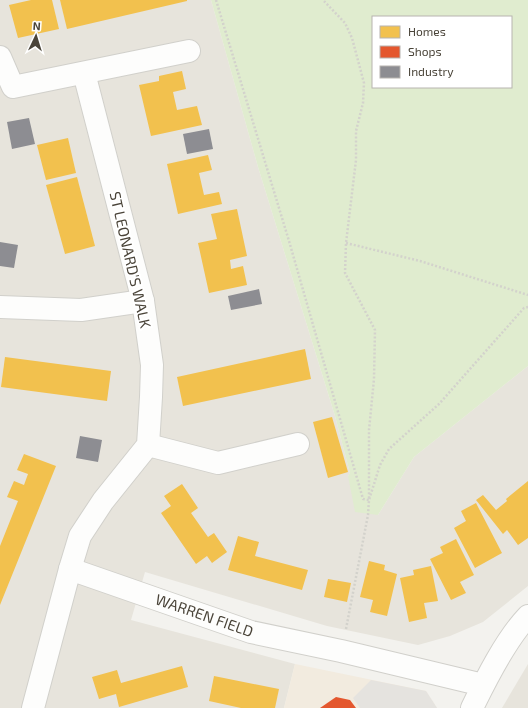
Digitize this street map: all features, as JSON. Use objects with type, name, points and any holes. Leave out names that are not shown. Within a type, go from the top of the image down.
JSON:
[{"type":"street","points":[[0,57],[13,87],[189,51]]},
{"type":"street","name":"ST LEONARD'S WALK","points":[[84,73],[142,301],[152,365],[148,445]]},
{"type":"street","points":[[0,307],[81,310],[142,301]]},
{"type":"street","points":[[33,708],[80,536],[103,501],[148,445],[218,463],[298,444]]},
{"type":"street","name":"WARREN FIELD","points":[[70,569],[251,632],[341,651],[483,685]]},
{"type":"street","points":[[472,708],[483,685],[519,625],[528,616]]},
{"type":"path","points":[[216,0],[363,499],[370,500]]},
{"type":"path","points":[[324,0],[345,23],[352,38],[364,83],[363,103],[356,131],[356,160],[346,243],[345,273],[376,330],[374,380],[368,430],[370,500]]},
{"type":"path","points":[[346,243],[420,261],[528,295]]},
{"type":"path","points":[[341,651],[370,500],[380,465],[389,449],[439,404],[524,308],[528,307]]},
{"type":"shaded area","points":[[0,0],[211,0],[258,167],[335,416],[350,473],[348,476],[378,515],[414,457],[528,366],[528,586],[483,622],[450,636],[418,645],[327,626],[145,572],[131,620],[295,664],[284,708],[0,708]]},
{"type":"shaded area","points":[[295,664],[426,691],[437,708],[284,708]]},
{"type":"shaded area","points":[[528,664],[528,708],[502,708]]},
{"type":"shaded area","points":[[371,680],[426,691],[437,708],[360,708],[353,698]]},
{"type":"green space","points":[[211,0],[528,0],[528,366],[414,457],[378,515],[355,512],[348,476],[350,473],[335,416],[258,167]]},
{"type":"building: Homes","points":[[31,0],[52,0],[59,29],[18,38],[9,5]]},
{"type":"building: Homes","points":[[60,0],[187,0],[187,1],[67,29]]},
{"type":"building: Homes","points":[[182,71],[186,89],[173,92],[177,110],[197,106],[202,125],[151,136],[139,85],[159,81],[159,76]]},
{"type":"building: Homes","points":[[68,138],[76,173],[46,180],[37,145]]},
{"type":"building: Homes","points":[[208,155],[212,170],[199,173],[204,195],[219,192],[222,204],[178,214],[167,164]]},
{"type":"building: Homes","points":[[77,177],[95,246],[65,254],[46,185]]},
{"type":"building: Homes","points":[[237,209],[247,256],[230,260],[231,269],[243,266],[247,285],[209,293],[198,243],[217,239],[211,214]]},
{"type":"building: Homes","points":[[305,349],[311,379],[183,406],[177,377]]},
{"type":"building: Homes","points":[[5,357],[111,371],[107,401],[1,387]]},
{"type":"building: Homes","points":[[332,417],[348,472],[328,478],[313,422]]},
{"type":"building: Homes","points":[[24,454],[56,466],[0,605],[0,546],[18,501],[7,497],[14,481],[24,485],[28,474],[17,470]]},
{"type":"building: Homes","points":[[528,481],[528,538],[518,545],[507,530],[503,534],[476,500],[483,495],[496,510],[507,501],[506,499]]},
{"type":"building: Homes","points":[[182,484],[198,508],[191,513],[208,537],[214,533],[227,552],[212,563],[207,556],[196,564],[161,513],[171,506],[164,496]]},
{"type":"building: Homes","points":[[476,503],[502,553],[475,568],[454,528],[466,521],[461,511]]},
{"type":"building: Homes","points":[[238,536],[259,542],[255,556],[308,570],[302,590],[228,570]]},
{"type":"building: Homes","points":[[456,539],[474,575],[460,582],[466,593],[451,600],[430,559],[443,553],[440,547]]},
{"type":"building: Homes","points":[[369,561],[385,565],[384,570],[397,574],[387,616],[370,612],[373,600],[360,597]]},
{"type":"building: Homes","points":[[431,566],[438,601],[424,603],[427,618],[409,622],[400,578],[414,575],[413,570]]},
{"type":"building: Homes","points":[[328,579],[351,583],[347,602],[324,597]]},
{"type":"building: Homes","points":[[182,666],[188,687],[119,707],[116,694],[99,699],[92,677],[117,670],[121,683]]},
{"type":"building: Homes","points":[[214,676],[279,689],[275,708],[241,708],[209,701]]},
{"type":"building: Shops","points":[[336,697],[350,700],[356,708],[320,708]]},
{"type":"building: Industry","points":[[29,118],[35,144],[12,149],[7,122]]},
{"type":"building: Industry","points":[[209,129],[213,149],[187,154],[183,134]]},
{"type":"building: Industry","points":[[0,242],[18,245],[14,268],[0,266]]},
{"type":"building: Industry","points":[[259,289],[262,304],[231,310],[228,296]]},
{"type":"building: Industry","points":[[80,436],[102,440],[98,462],[76,458]]}]
